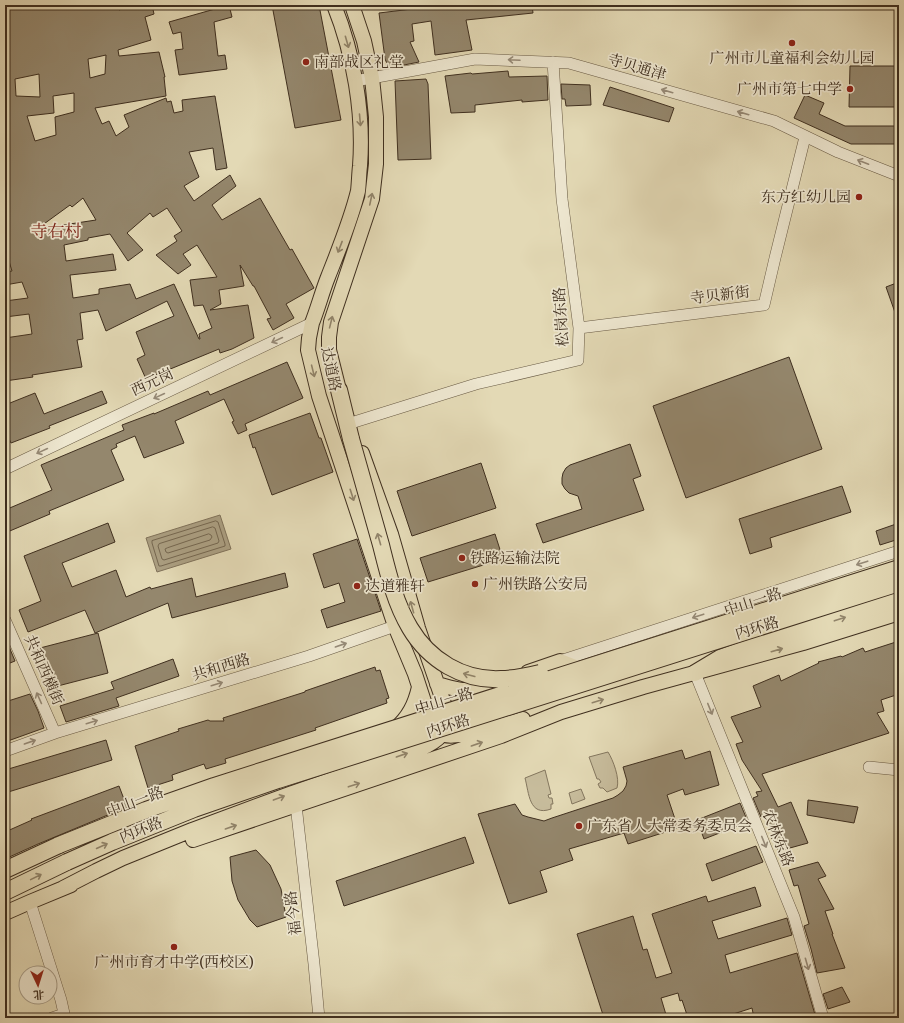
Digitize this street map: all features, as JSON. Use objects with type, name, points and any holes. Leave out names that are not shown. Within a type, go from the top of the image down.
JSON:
[{"type":"highway","points":[[339,390],[391,583],[400,608],[409,628],[421,644],[436,658],[462,673],[486,679],[500,680],[536,674],[658,645]]},
{"type":"highway","name":"内环路","points":[[8,872],[84,834],[180,798],[899,568]]},
{"type":"highway","name":"内环路","points":[[5,892],[112,842],[232,795],[899,583]]},
{"type":"highway","points":[[695,672],[720,658],[742,650],[899,599]]},
{"type":"main road","name":"达道路","points":[[334,5],[341,22],[355,81],[361,126],[361,154],[358,189],[346,231],[312,323],[308,350],[319,396],[395,626],[419,687],[424,725],[424,748]]},
{"type":"main road","name":"达道路","points":[[352,5],[364,41],[372,78],[376,117],[376,164],[372,199],[331,322],[328,337],[329,350],[339,390],[391,534],[418,628],[448,717]]},
{"type":"main road","name":"中山一路","points":[[8,872],[97,835],[188,800],[590,673],[638,656],[899,573]]},
{"type":"main road","points":[[5,913],[63,888],[169,848],[501,736],[561,712],[899,613]]},
{"type":"main road","points":[[438,684],[462,690],[471,690],[560,661],[590,673]]},
{"type":"main road","points":[[552,685],[561,712]]},
{"type":"main road","points":[[382,738],[402,723],[408,716],[416,699],[419,687]]},
{"type":"main road","points":[[424,725],[435,729],[442,735],[451,736],[470,733],[537,715],[561,712]]},
{"type":"main road","points":[[63,888],[96,870],[186,832],[292,793],[424,748],[435,742],[442,735],[448,724],[448,717]]},
{"type":"street","name":"寺贝通津","points":[[355,81],[475,59],[569,63],[774,122],[838,152],[899,176]]},
{"type":"street","name":"松岗东路","points":[[351,423],[476,384],[578,360],[579,328],[562,199],[553,62]]},
{"type":"street","name":"寺贝新街","points":[[579,328],[764,305],[805,137]]},
{"type":"street","name":"西元岗","points":[[5,469],[312,323]]},
{"type":"street","points":[[560,661],[899,551]]},
{"type":"street","name":"共和西横街","points":[[5,620],[55,733]]},
{"type":"street","name":"共和西路","points":[[5,751],[55,733],[309,656],[395,626]]},
{"type":"street","points":[[632,638],[638,656]]},
{"type":"street","name":"农林东路","points":[[695,672],[794,917],[823,1018]]},
{"type":"street","points":[[869,767],[899,770]]},
{"type":"street","name":"福今路","points":[[296,805],[319,1018]]},
{"type":"street","points":[[30,902],[61,1000],[64,1016],[52,1018]]},
{"type":"shaded area","points":[[608,752],[616,769],[618,784],[617,788],[607,792],[603,788],[600,788],[598,784],[601,782],[597,779],[589,757]]},
{"type":"shaded area","points":[[545,770],[551,794],[548,795],[549,798],[552,798],[553,804],[551,804],[551,809],[544,811],[538,810],[531,802],[525,778]]},
{"type":"shaded area","points":[[581,789],[585,799],[572,804],[569,793]]},
{"type":"water","points":[[220,515],[231,549],[157,572],[146,538]]},
{"type":"building","points":[[5,5],[118,5],[119,10],[135,5],[152,5],[154,14],[145,17],[151,40],[118,50],[119,56],[159,52],[165,77],[166,96],[95,108],[102,124],[109,121],[116,136],[129,127],[124,115],[166,98],[167,102],[171,101],[174,113],[183,111],[182,100],[215,96],[227,168],[216,170],[213,148],[189,152],[199,177],[184,186],[194,201],[230,175],[236,186],[212,205],[222,220],[260,198],[290,250],[292,249],[314,288],[286,304],[294,318],[273,330],[267,319],[271,318],[254,286],[240,265],[244,286],[219,290],[221,304],[210,310],[248,305],[254,338],[232,349],[220,353],[219,349],[146,379],[137,359],[145,355],[136,332],[174,316],[167,301],[106,331],[98,310],[80,313],[83,339],[77,340],[82,367],[5,381],[5,338],[32,334],[29,314],[5,317],[5,301],[28,298],[22,282],[5,285],[5,272],[12,271],[5,248]],"holes":[[[106,55],[105,74],[90,78],[88,59]],[[39,74],[40,97],[16,96],[15,79]],[[74,93],[74,112],[55,117],[56,135],[35,141],[27,116],[54,113],[53,96]],[[83,198],[96,220],[37,229],[70,205],[72,207]],[[167,208],[182,231],[174,236],[177,241],[156,255],[178,274],[191,265],[183,254],[197,245],[217,277],[190,280],[194,306],[203,305],[212,328],[199,334],[200,339],[174,284],[136,299],[130,284],[99,289],[99,294],[73,298],[70,275],[116,270],[113,254],[66,261],[64,245],[88,240],[88,238],[110,234],[128,261],[143,250],[127,233],[150,213],[153,217]]]},
{"type":"building","points":[[229,5],[232,17],[214,22],[218,56],[225,55],[227,69],[179,75],[175,50],[183,49],[181,32],[173,34],[169,22]]},
{"type":"building","name":"南部战区礼堂","points":[[272,5],[319,5],[341,120],[295,128]]},
{"type":"building","points":[[412,5],[532,5],[533,13],[466,20],[472,50],[435,55],[431,21],[412,24],[414,41],[410,42],[419,62],[389,68],[385,59],[379,13],[412,9]]},
{"type":"building","points":[[850,66],[899,66],[899,107],[849,107]]},
{"type":"building","points":[[508,71],[509,77],[547,76],[548,100],[522,102],[522,100],[475,105],[475,112],[451,113],[445,76]]},
{"type":"building","points":[[426,79],[428,84],[431,159],[398,160],[395,81]]},
{"type":"building","points":[[561,84],[590,85],[591,105],[566,106],[565,99],[562,99]]},
{"type":"building","points":[[610,87],[674,108],[669,122],[603,105]]},
{"type":"building","points":[[805,95],[824,103],[819,114],[845,126],[899,126],[899,144],[851,144],[794,118]]},
{"type":"building","points":[[899,282],[899,321],[898,321],[886,287]]},
{"type":"building","points":[[789,357],[822,449],[686,498],[653,406]]},
{"type":"building","points":[[287,362],[303,398],[245,424],[247,430],[238,434],[224,399],[175,421],[184,443],[144,458],[135,436],[116,444],[117,447],[111,450],[124,480],[49,511],[50,514],[5,533],[5,510],[52,490],[41,465],[124,430],[122,425],[154,414],[208,391],[210,395]]},
{"type":"building","points":[[102,391],[107,403],[49,426],[50,428],[11,443],[5,431],[5,405],[35,393],[44,414]]},
{"type":"building","points":[[310,413],[333,472],[272,495],[255,447],[253,448],[249,435]]},
{"type":"building","points":[[630,444],[641,476],[633,479],[644,510],[543,543],[536,524],[582,509],[578,496],[569,493],[562,484],[563,473],[566,468],[570,465]]},
{"type":"building","points":[[481,463],[496,508],[412,536],[397,491]]},
{"type":"building","points":[[842,486],[851,512],[770,538],[772,547],[750,554],[739,519]]},
{"type":"building","points":[[108,523],[115,542],[62,563],[72,587],[116,570],[126,597],[150,587],[151,589],[192,578],[196,597],[285,573],[288,587],[172,618],[168,603],[95,633],[85,610],[28,632],[19,610],[41,601],[24,556]]},
{"type":"building","points":[[899,523],[899,539],[880,545],[876,531]]},
{"type":"building","name":"铁路运输法院","points":[[495,534],[503,559],[428,582],[420,558]]},
{"type":"building","name":"达道雅轩","points":[[357,539],[381,611],[327,628],[321,610],[345,602],[339,583],[324,588],[313,554]]},
{"type":"building","points":[[98,633],[108,673],[50,688],[40,648]]},
{"type":"building","points":[[5,637],[15,661],[5,665]]},
{"type":"building","points":[[899,641],[899,694],[881,700],[884,711],[877,713],[889,733],[762,774],[778,807],[791,802],[808,843],[779,851],[771,837],[774,836],[766,815],[761,817],[753,798],[758,796],[756,792],[762,791],[742,760],[736,744],[743,742],[731,717],[761,707],[753,686],[779,675],[781,681],[819,663],[818,662],[842,657],[863,648],[865,652]]},
{"type":"building","points":[[173,659],[179,676],[116,698],[119,706],[66,722],[60,706],[114,689],[111,682]]},
{"type":"building","points":[[375,667],[376,671],[380,670],[389,698],[386,699],[387,703],[315,728],[316,730],[225,759],[226,763],[206,769],[204,764],[172,775],[173,780],[148,788],[135,746],[179,731],[178,729],[208,720],[224,721],[223,718],[305,692]]},
{"type":"building","points":[[30,694],[44,728],[5,742],[5,702]]},
{"type":"building","points":[[106,740],[112,760],[5,793],[5,770]]},
{"type":"building","name":"广东省人大常委务委员会","points":[[682,750],[685,759],[710,751],[719,785],[685,795],[683,789],[667,795],[678,828],[628,844],[624,833],[569,849],[573,860],[540,871],[547,892],[509,904],[478,814],[515,804],[522,815],[544,821],[618,795],[623,791],[627,781],[623,767]]},
{"type":"building","points":[[119,786],[127,807],[5,859],[5,832],[32,820],[31,819]]},
{"type":"building","points":[[808,800],[858,807],[854,823],[807,815]]},
{"type":"building","points":[[740,803],[748,822],[704,839],[697,820]]},
{"type":"building","points":[[465,837],[474,863],[344,906],[336,881]]},
{"type":"building","points":[[756,846],[763,862],[712,881],[706,864]]},
{"type":"building","points":[[256,850],[270,865],[281,889],[286,917],[257,927],[250,920],[238,900],[232,881],[230,857]]},
{"type":"building","points":[[818,862],[826,876],[818,879],[834,909],[825,911],[845,968],[817,973],[804,926],[809,924],[798,885],[794,886],[789,870]]},
{"type":"building","points":[[755,887],[761,906],[712,921],[718,939],[787,918],[792,935],[725,955],[730,973],[797,953],[816,1018],[769,1018],[769,1015],[754,1018],[752,1008],[721,1018],[688,1018],[678,993],[661,998],[667,1018],[604,1018],[577,934],[633,916],[643,950],[647,949],[656,978],[672,973],[652,914],[706,896],[708,902]]},
{"type":"building","points":[[842,987],[850,1002],[828,1009],[823,994]]},
{"type":"place","name":"广州市儿童福利会幼儿园","points":[[792,43]]},
{"type":"place","name":"南部战区礼堂","points":[[306,62]]},
{"type":"place","name":"广州市第七中学","points":[[850,89]]},
{"type":"place","name":"东方红幼儿园","points":[[859,197]]},
{"type":"place","name":"铁路运输法院","points":[[462,558]]},
{"type":"place","name":"广州铁路公安局","points":[[475,584]]},
{"type":"place","name":"达道雅轩","points":[[357,586]]},
{"type":"place","name":"广东省人大常委务委员会","points":[[579,826]]},
{"type":"place","name":"广州市育才中学(西校区)","points":[[174,947]]},
{"type":"district","name":"寺右村","points":[[56,231]]}]
